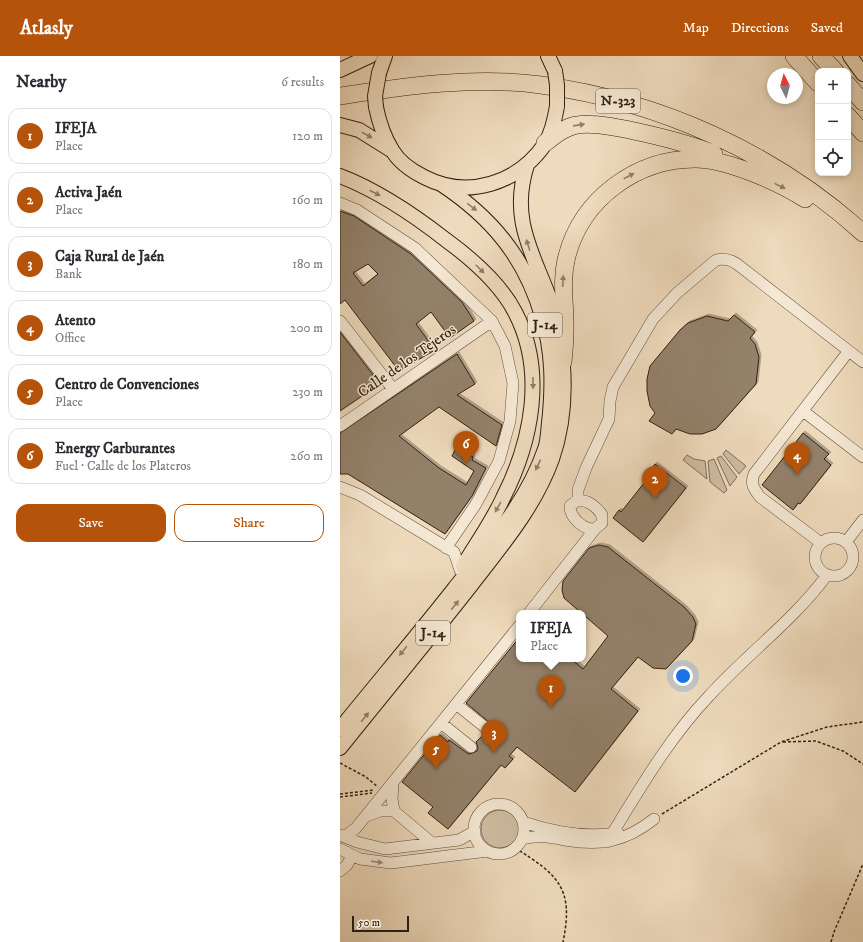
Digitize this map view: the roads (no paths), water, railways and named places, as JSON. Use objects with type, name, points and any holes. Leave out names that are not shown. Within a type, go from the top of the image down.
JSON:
[{"type":"highway","points":[[794,56],[815,80]]},
{"type":"highway","points":[[821,56],[832,68]]},
{"type":"highway","name":"N-323","points":[[340,96],[396,87],[445,83],[490,82],[541,85],[631,105],[704,131],[759,158],[800,184],[863,233]]},
{"type":"highway","points":[[851,88],[863,102]]},
{"type":"highway","points":[[851,119],[863,132]]},
{"type":"highway","points":[[546,142],[570,126],[578,124],[598,125],[637,133],[711,153],[803,197],[833,217],[863,242]]},
{"type":"highway","points":[[563,362],[565,331],[562,279],[567,256],[575,233],[586,214],[601,196],[621,181],[648,167],[672,161],[703,160],[725,164],[756,174]]},
{"type":"main road","points":[[340,70],[370,56]]},
{"type":"main road","points":[[385,56],[379,73],[375,96],[379,121],[392,150]]},
{"type":"main road","points":[[340,125],[359,130],[392,150],[411,170],[440,184],[462,188],[480,187],[500,181],[527,165],[546,142],[555,118],[558,85],[555,72],[548,56]]},
{"type":"main road","points":[[850,56],[863,74]]},
{"type":"main road","points":[[527,165],[521,184],[521,221],[530,251],[550,296],[559,333],[563,362]]},
{"type":"main road","points":[[340,176],[384,197],[427,225],[459,249],[481,269],[503,295],[514,311],[526,338],[531,361],[533,386],[531,412],[521,457],[503,498],[438,608]]},
{"type":"main road","name":"J-14","points":[[340,729],[496,536],[522,499],[546,448],[552,397],[549,344],[545,326],[528,278],[504,240],[478,211],[440,184]]},
{"type":"main road","name":"J-14","points":[[340,748],[423,647],[523,517],[543,482],[556,444],[563,406],[563,362]]},
{"type":"street","points":[[340,203],[357,210],[415,248],[492,321],[505,346],[513,383],[510,421],[499,461],[450,550]]},
{"type":"street","points":[[578,500],[578,490],[586,468],[609,419],[610,401],[617,381],[653,320],[677,293],[716,260],[723,258],[731,260],[737,264],[848,352],[863,362]]},
{"type":"street","name":"Calle de los Tejeros","points":[[340,426],[492,321]]},
{"type":"street","points":[[340,322],[393,389]]},
{"type":"street","points":[[821,542],[760,496],[753,487],[752,480],[754,474],[848,352]]},
{"type":"street","points":[[803,411],[863,457]]},
{"type":"street","points":[[340,487],[360,494],[450,550],[460,570]]},
{"type":"street","points":[[450,550],[473,549],[486,542],[512,508],[522,499]]},
{"type":"street","points":[[531,610],[595,529],[602,523],[602,515],[592,505],[585,501],[578,500],[570,506],[571,514],[580,523],[587,528],[595,529]]},
{"type":"street","points":[[846,542],[863,520]]},
{"type":"street","points":[[835,537],[846,542],[851,547],[853,554],[853,561],[850,568],[841,574],[827,575],[820,570],[815,562],[815,553],[821,542],[835,537]]},
{"type":"street","points":[[340,849],[352,856],[370,861],[391,863],[488,851],[499,854],[519,843],[538,836],[580,842],[612,834],[675,737],[707,697],[735,668],[785,622],[827,575]]},
{"type":"street","points":[[342,836],[356,828],[367,816],[516,630]]},
{"type":"street","points":[[456,704],[486,728]]},
{"type":"street","points":[[441,723],[471,747]]},
{"type":"street","points":[[393,782],[392,799],[394,811]]},
{"type":"street","points":[[488,851],[479,843],[474,831],[475,823],[479,815],[484,809],[492,805],[501,804],[513,808],[520,814],[524,832],[519,843]]},
{"type":"street","points":[[367,816],[380,811],[394,811],[432,843]]},
{"type":"street","points":[[523,822],[548,829],[612,834],[620,839],[645,826],[654,819]]},
{"type":"street","points":[[342,836],[385,849],[459,840],[474,831]]},
{"type":"street","points":[[340,871],[347,865],[352,856]]},
{"type":"place","name":"Energy Carburantes","points":[[466,464]]},
{"type":"place","name":"Atento","points":[[797,475]]},
{"type":"place","name":"Activa Jaén","points":[[655,499]]},
{"type":"place","name":"IFEJA","points":[[551,708]]},
{"type":"place","name":"Caja Rural de Jaén","points":[[494,753]]},
{"type":"place","name":"Centro de Convenciones","points":[[436,769]]}]
